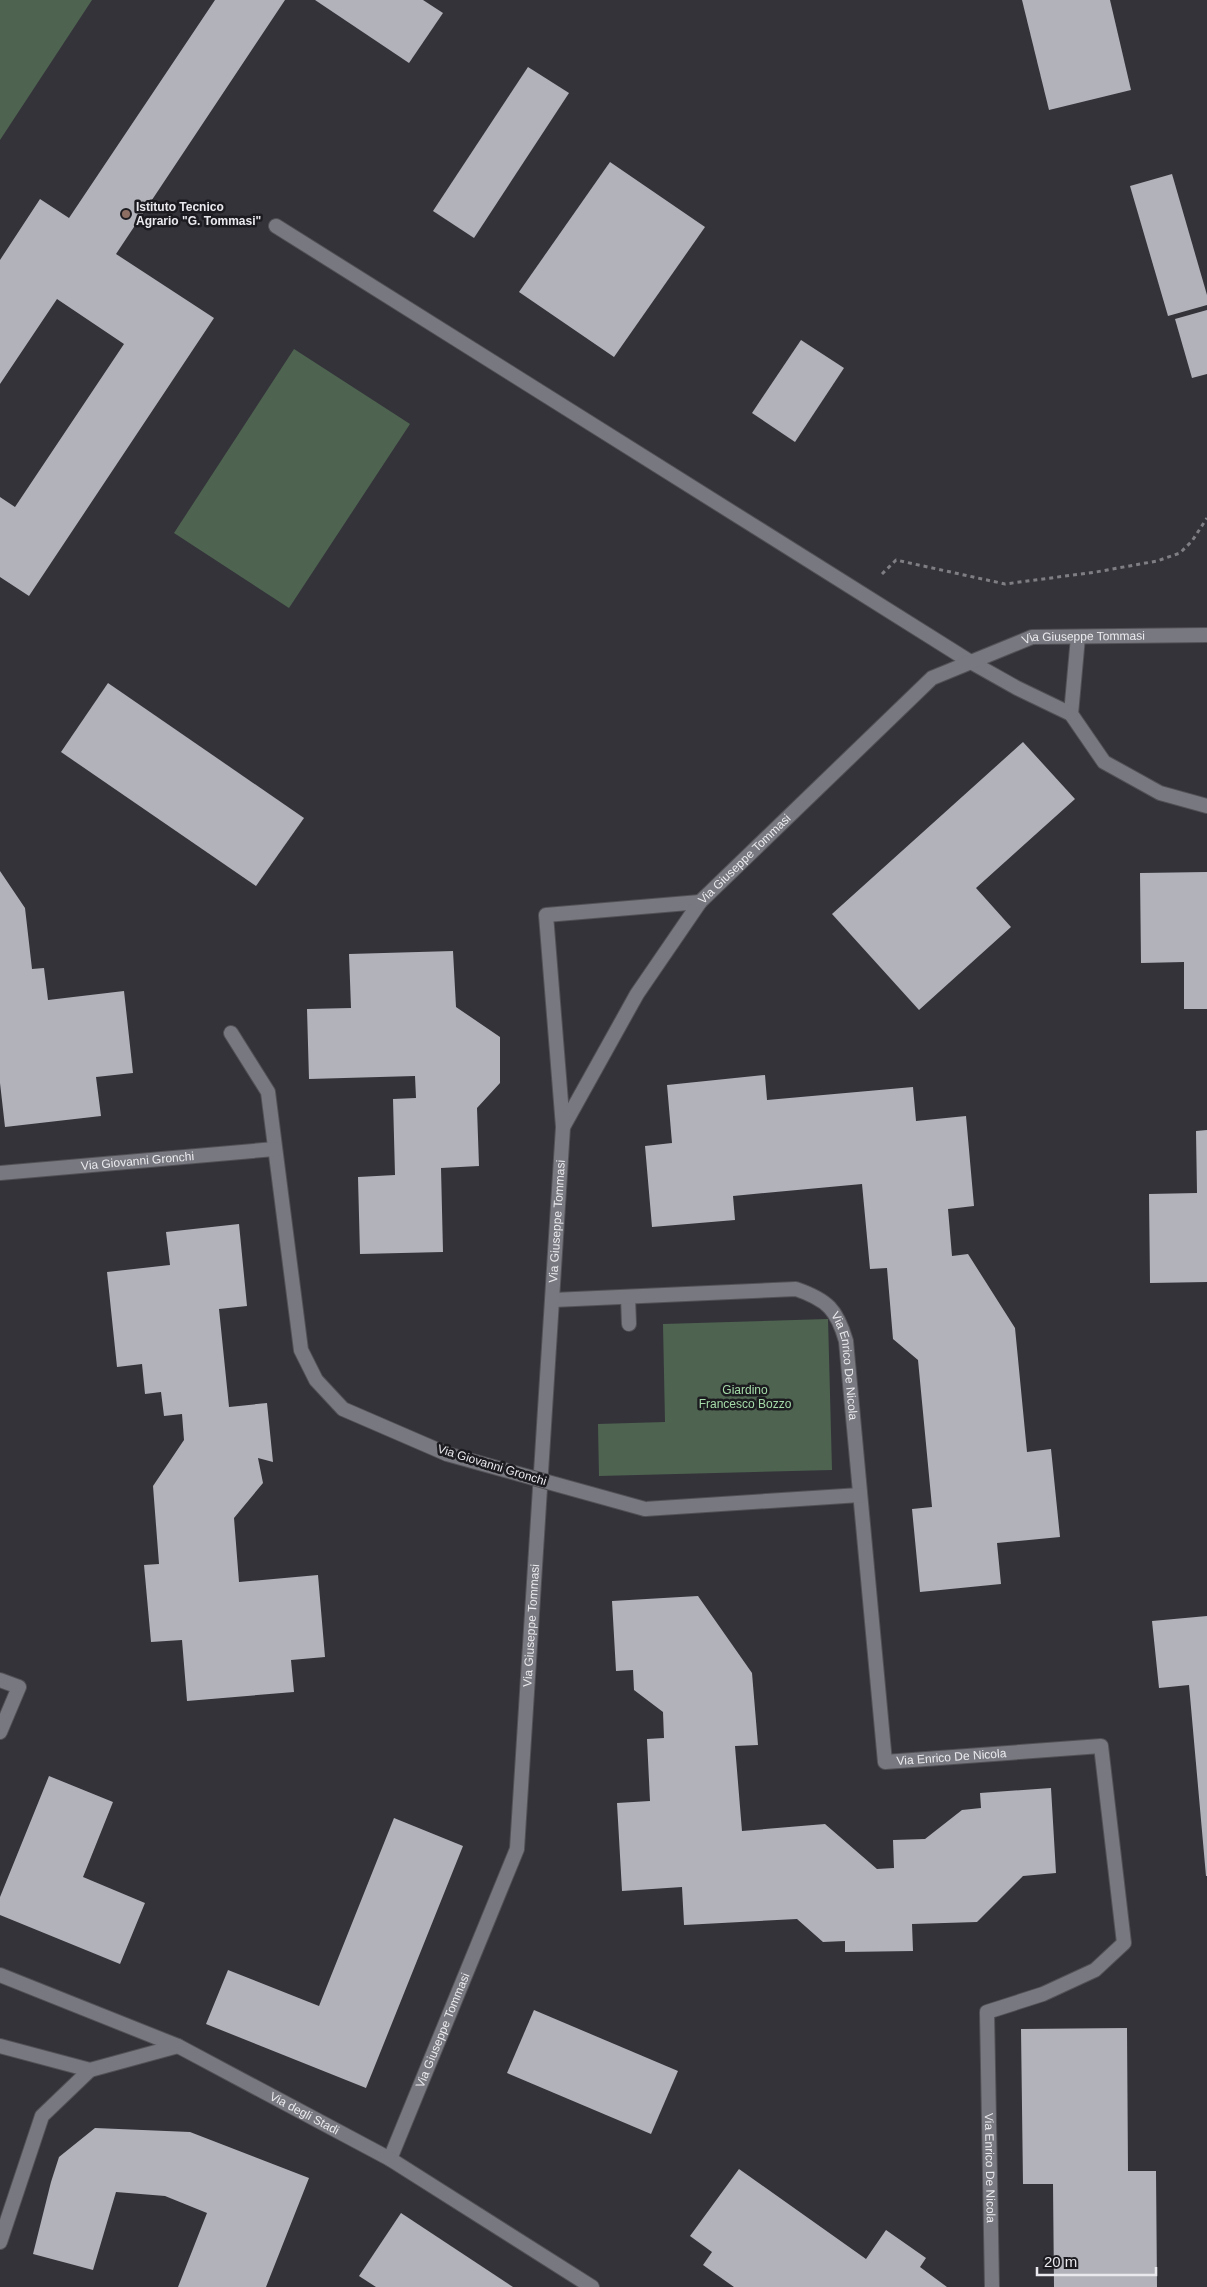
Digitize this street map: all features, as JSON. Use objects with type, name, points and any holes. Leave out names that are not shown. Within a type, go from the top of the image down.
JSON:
[{"type":"street","points":[[276,226],[969,661],[1017,688],[1070,714],[1104,762],[1160,793],[1207,806]]},
{"type":"street","name":"Via Giuseppe Tommasi","points":[[390,2160],[517,1849],[564,1127],[637,994],[700,902],[932,678],[969,661],[1032,637],[1207,635]]},
{"type":"street","points":[[1070,714],[1078,637]]},
{"type":"street","points":[[564,1127],[546,915],[700,902]]},
{"type":"street","name":"Via Giovanni Gronchi","points":[[231,1032],[268,1092],[301,1350],[316,1380],[343,1409],[447,1454],[645,1509],[860,1495]]},
{"type":"street","name":"Via Giovanni Gronchi","points":[[0,1173],[275,1149]]},
{"type":"street","name":"Via Enrico De Nicola","points":[[553,1300],[796,1289],[815,1295],[832,1308],[841,1323],[846,1341],[885,1762],[1101,1746],[1124,1943],[1095,1970],[1043,1994],[987,2012],[992,2287]]},
{"type":"street","points":[[628,1297],[630,1324]]},
{"type":"street","points":[[0,1680],[19,1687],[0,1732]]},
{"type":"street","name":"Via degli Stadi","points":[[0,1975],[178,2046],[390,2160],[592,2287]]},
{"type":"street","points":[[0,2046],[90,2070]]},
{"type":"street","points":[[0,2242],[42,2116],[90,2070],[178,2046]]},
{"type":"path","points":[[863,595],[896,560],[1004,584],[1096,572],[1157,561],[1180,553],[1192,540],[1207,518]]},
{"type":"green space","points":[[0,0],[92,0],[0,140]]},
{"type":"green space","points":[[294,349],[410,424],[289,608],[174,533]]},
{"type":"green space","name":"Giardino Francesco Bozzo","points":[[828,1319],[832,1470],[599,1476],[598,1424],[665,1422],[663,1324]]},
{"type":"building","points":[[215,0],[285,0],[116,254],[214,318],[29,596],[0,577],[0,497],[15,507],[124,344],[57,299],[0,384],[0,260],[40,199],[69,218]]},
{"type":"building","points":[[315,0],[423,0],[443,13],[409,63]]},
{"type":"building","points":[[1022,0],[1110,0],[1131,90],[1049,110]]},
{"type":"building","points":[[528,67],[569,93],[474,238],[433,211]]},
{"type":"building","points":[[610,162],[705,227],[614,357],[519,292]]},
{"type":"building","points":[[1172,174],[1207,295],[1207,305],[1168,316],[1130,186]]},
{"type":"building","points":[[1207,310],[1207,374],[1192,378],[1175,319]]},
{"type":"building","points":[[801,340],[844,368],[795,442],[752,413]]},
{"type":"building","points":[[108,683],[304,818],[256,886],[61,752]]},
{"type":"building","points":[[1023,742],[1075,799],[976,888],[1011,927],[919,1010],[832,914]]},
{"type":"building","points":[[0,871],[25,908],[32,969],[44,968],[48,1000],[124,991],[133,1073],[96,1077],[101,1116],[5,1127],[0,1083]]},
{"type":"building","points":[[1207,872],[1207,1009],[1184,1009],[1184,962],[1141,963],[1140,873]]},
{"type":"building","points":[[453,951],[456,1007],[500,1037],[500,1083],[477,1108],[479,1166],[441,1168],[443,1252],[360,1254],[358,1177],[395,1175],[393,1099],[416,1098],[415,1076],[309,1079],[307,1009],[351,1008],[349,954]]},
{"type":"building","points":[[765,1075],[767,1100],[913,1087],[916,1121],[966,1116],[974,1206],[948,1209],[952,1256],[968,1254],[1015,1328],[1027,1452],[1051,1449],[1060,1537],[997,1543],[1001,1584],[920,1592],[912,1509],[932,1507],[918,1360],[893,1339],[887,1268],[870,1269],[862,1184],[733,1196],[735,1220],[652,1227],[645,1146],[672,1143],[667,1085]]},
{"type":"building","points":[[1207,1130],[1207,1282],[1150,1283],[1149,1194],[1197,1193],[1196,1131]]},
{"type":"building","points":[[239,1224],[247,1306],[219,1309],[229,1407],[267,1403],[273,1462],[258,1458],[263,1483],[234,1518],[239,1582],[318,1575],[325,1657],[291,1660],[294,1692],[187,1701],[182,1640],[151,1642],[144,1565],[159,1564],[153,1486],[184,1440],[182,1414],[164,1416],[161,1392],[145,1394],[142,1364],[117,1367],[107,1272],[170,1265],[166,1232]]},
{"type":"building","points":[[698,1596],[752,1673],[758,1745],[735,1746],[742,1831],[825,1824],[877,1869],[894,1868],[893,1840],[925,1839],[962,1810],[981,1808],[980,1793],[1051,1788],[1056,1873],[1023,1876],[977,1922],[912,1924],[913,1951],[845,1952],[845,1941],[823,1942],[797,1919],[684,1925],[682,1887],[622,1891],[617,1803],[650,1801],[647,1739],[664,1738],[663,1712],[634,1690],[633,1670],[616,1671],[612,1601]]},
{"type":"building","points":[[1207,1616],[1206,1876],[1189,1685],[1159,1688],[1152,1621]]},
{"type":"building","points":[[49,1776],[113,1802],[83,1877],[145,1903],[120,1964],[0,1915],[0,1897]]},
{"type":"building","points":[[394,1818],[463,1846],[366,2088],[206,2024],[228,1970],[319,2006]]},
{"type":"building","points":[[534,2010],[678,2071],[651,2134],[507,2073]]},
{"type":"building","points":[[1127,2028],[1128,2171],[1156,2171],[1157,2287],[1054,2287],[1053,2184],[1023,2184],[1021,2029]]},
{"type":"building","points":[[95,2128],[190,2132],[309,2178],[266,2287],[178,2287],[207,2213],[165,2196],[116,2192],[93,2270],[33,2254],[59,2157]]},
{"type":"building","points":[[739,2169],[866,2259],[886,2230],[926,2258],[920,2267],[947,2287],[734,2287],[703,2265],[712,2252],[690,2236]]},
{"type":"building","points":[[401,2213],[513,2287],[376,2287],[359,2276]]},
{"type":"place","name":"Istituto Tecnico Agrario \"G. Tommasi\"","points":[[126,214]]}]
